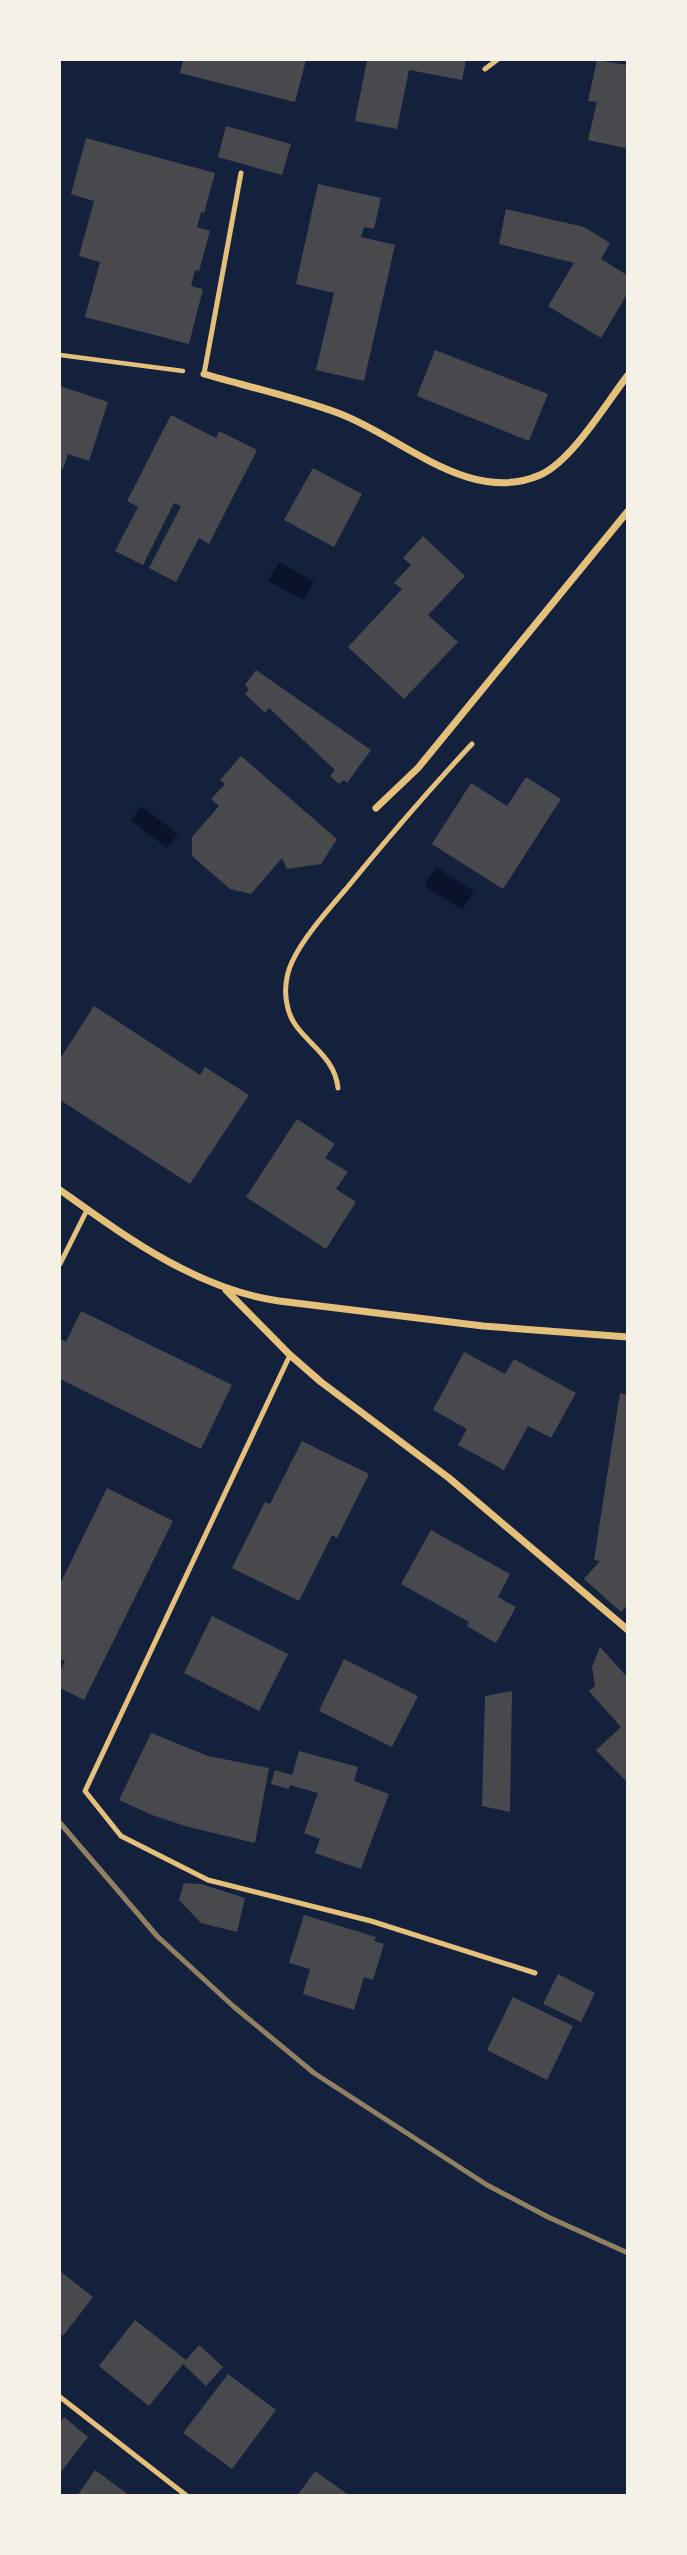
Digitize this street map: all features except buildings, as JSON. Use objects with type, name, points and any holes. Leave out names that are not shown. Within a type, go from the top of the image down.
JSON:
[{"type":"street","points":[[204,374],[336,412],[364,423],[441,467],[496,482],[521,481],[543,474],[564,458],[628,374]]},
{"type":"street","points":[[376,808],[418,768],[628,510]]},
{"type":"street","points":[[60,1189],[87,1210],[192,1275],[226,1289],[262,1298],[483,1326],[628,1337]]},
{"type":"street","points":[[226,1289],[290,1355],[321,1382],[449,1478],[628,1630]]},
{"type":"lane","points":[[485,69],[497,60]]},
{"type":"lane","points":[[204,374],[241,173]]},
{"type":"lane","points":[[338,1088],[335,1071],[328,1060],[290,1016],[286,993],[290,965],[319,922],[365,865],[432,786],[472,744]]},
{"type":"lane","points":[[60,1264],[87,1210]]},
{"type":"lane","points":[[290,1355],[85,1791],[121,1836],[208,1880],[371,1921],[535,1973]]},
{"type":"lane","points":[[60,2397],[187,2496]]},
{"type":"path","points":[[60,355],[204,374]]},
{"type":"water","points":[[279,562],[314,582],[304,600],[268,581]]},
{"type":"water","points":[[141,806],[178,834],[167,848],[131,820]]},
{"type":"water","points":[[436,867],[474,891],[462,910],[424,886]]},
{"type":"railway","points":[[60,1823],[157,1936],[233,2006],[314,2073],[487,2185],[548,2217],[628,2253]]}]
